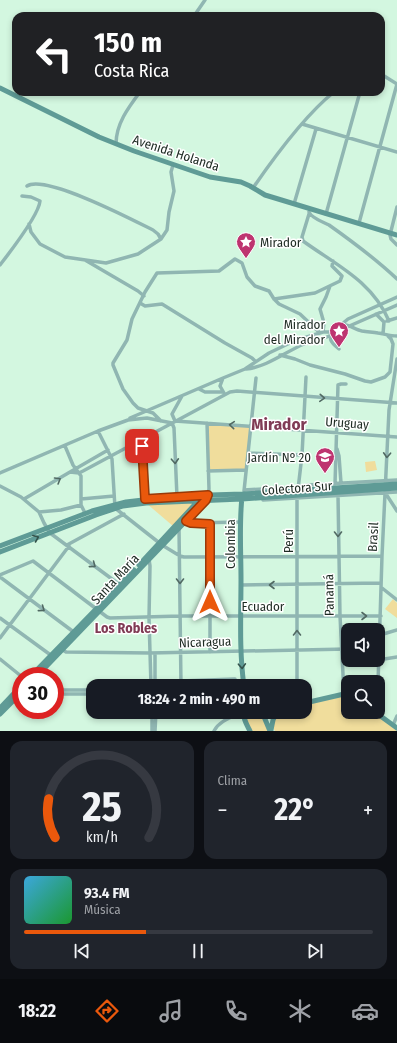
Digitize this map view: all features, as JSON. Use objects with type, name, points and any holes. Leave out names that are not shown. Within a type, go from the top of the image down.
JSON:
[{"type":"street","points":[[197,12],[205,0]]},
{"type":"street","points":[[359,223],[397,84],[385,76]]},
{"type":"street","name":"Avenida Holanda","points":[[0,88],[12,94]]},
{"type":"street","name":"Avenida Holanda","points":[[16,96],[116,144],[216,178],[241,182],[265,195],[294,204],[309,211],[326,214],[397,235]]},
{"type":"street","points":[[116,144],[117,130],[137,96]]},
{"type":"street","points":[[253,188],[302,124],[330,96]]},
{"type":"street","points":[[326,214],[359,96]]},
{"type":"street","points":[[302,124],[397,152]]},
{"type":"street","points":[[294,204],[316,129]]},
{"type":"street","points":[[29,224],[31,232],[43,246],[64,256],[101,263],[114,262],[138,254],[161,239],[166,233],[173,196],[171,172],[173,164]]},
{"type":"street","points":[[27,186],[30,184],[37,184],[55,187],[113,210],[153,230],[161,239]]},
{"type":"street","points":[[0,265],[29,224],[39,206],[40,201],[31,197],[22,196]]},
{"type":"street","points":[[397,207],[390,233],[391,239],[397,245]]},
{"type":"street","points":[[389,321],[381,304],[357,279],[303,241],[302,237],[309,211],[382,264],[397,279]]},
{"type":"street","points":[[82,259],[138,291],[144,296]]},
{"type":"street","points":[[161,420],[148,410],[138,408],[128,398],[112,365],[127,340],[132,319],[147,288],[157,273],[219,271],[235,259],[242,263],[250,282],[259,288],[269,291],[279,304],[300,314],[321,333]]},
{"type":"street","points":[[274,299],[315,293],[340,281],[342,278],[341,274],[332,266],[333,261]]},
{"type":"street","points":[[321,333],[324,323],[320,309],[330,286]]},
{"type":"street","points":[[342,324],[348,319],[397,297]]},
{"type":"street","points":[[140,303],[145,306],[162,304],[225,343],[246,354],[255,361]]},
{"type":"street","points":[[0,473],[223,378],[245,369],[259,366],[304,344],[331,334],[397,305]]},
{"type":"street","points":[[376,314],[384,322],[383,334]]},
{"type":"street","points":[[384,322],[397,318]]},
{"type":"street","points":[[339,349],[330,342],[331,334],[335,325],[349,325],[363,331],[388,336],[397,336]]},
{"type":"street","points":[[245,369],[255,361],[294,341],[321,333],[331,334]]},
{"type":"street","points":[[280,356],[295,358],[310,365],[371,382],[385,377],[390,372],[393,344],[388,336]]},
{"type":"street","name":"Brasil","points":[[381,623],[388,410],[395,379],[397,359]]},
{"type":"street","name":"Perú","points":[[298,679],[298,493],[302,455],[306,377]]},
{"type":"street","points":[[223,378],[220,386],[224,392]]},
{"type":"street","name":"Colombia","points":[[243,679],[241,651],[242,496],[256,378]]},
{"type":"street","points":[[335,484],[338,385],[346,384]]},
{"type":"street","points":[[199,389],[205,392],[255,392],[397,403]]},
{"type":"street","points":[[70,472],[78,473],[128,445],[141,441],[224,392]]},
{"type":"street","points":[[178,499],[174,422],[172,414],[182,396]]},
{"type":"street","name":"Uruguay","points":[[125,420],[140,418],[174,422],[207,423],[397,437]]},
{"type":"street","points":[[203,500],[208,471],[207,423]]},
{"type":"street","points":[[98,431],[111,455],[113,462],[115,506],[161,543],[180,556],[382,556]]},
{"type":"street","points":[[141,441],[145,499]]},
{"type":"street","points":[[65,446],[73,465],[81,476],[81,505],[86,513]]},
{"type":"street","points":[[336,448],[339,456],[341,483]]},
{"type":"street","points":[[24,499],[108,450]]},
{"type":"street","points":[[248,453],[302,455]]},
{"type":"street","points":[[208,471],[246,470]]},
{"type":"street","points":[[385,487],[397,480]]},
{"type":"street","points":[[203,500],[208,502],[242,496],[298,493],[308,485],[341,483],[397,488]]},
{"type":"street","points":[[0,552],[86,513],[145,499],[203,500],[242,496],[385,487],[397,484]]},
{"type":"street","points":[[0,486],[24,499],[39,512],[48,530],[121,586]]},
{"type":"street","points":[[385,487],[397,511]]},
{"type":"street","name":"Colectora Sur","points":[[298,493],[338,495],[385,487],[397,492]]},
{"type":"street","name":"Panamá","points":[[338,495],[338,556],[341,632]]},
{"type":"street","points":[[81,499],[114,496]]},
{"type":"street","points":[[0,546],[115,506],[178,499]]},
{"type":"street","name":"Santa María","points":[[121,586],[149,559],[161,543],[186,521],[203,500]]},
{"type":"street","name":"Santa María","points":[[45,667],[203,500]]},
{"type":"street","points":[[39,512],[61,510],[81,505]]},
{"type":"street","points":[[0,638],[68,546],[124,514]]},
{"type":"street","points":[[186,521],[191,523],[210,524],[241,522]]},
{"type":"street","points":[[210,524],[210,652]]},
{"type":"street","points":[[179,528],[181,679]]},
{"type":"street","points":[[149,559],[149,618],[155,679]]},
{"type":"street","name":"Ecuador","points":[[0,576],[33,561],[110,618],[180,616],[381,616]]},
{"type":"street","points":[[0,576],[29,600],[76,633]]},
{"type":"street","points":[[241,585],[381,585],[397,600]]},
{"type":"street","points":[[0,618],[53,657]]},
{"type":"street","points":[[385,634],[397,630]]},
{"type":"street","name":"Santa María","points":[[41,667],[63,650],[76,633]]},
{"type":"street","name":"Nicaragua","points":[[63,650],[66,652],[180,653],[341,649]]},
{"type":"street","points":[[151,679],[153,653]]},
{"type":"street","points":[[385,659],[397,657]]},
{"type":"street","points":[[0,659],[12,669]]},
{"type":"street","points":[[64,690],[86,690]]},
{"type":"street","points":[[64,694],[86,694]]},
{"type":"street","points":[[0,714],[2,706],[12,695]]},
{"type":"street","points":[[312,701],[341,695]]},
{"type":"street","points":[[2,706],[12,700]]},
{"type":"street","points":[[385,719],[395,727],[397,716]]},
{"type":"street","points":[[152,719],[152,731]]},
{"type":"street","points":[[155,731],[156,719]]},
{"type":"street","points":[[214,731],[216,727],[227,719]]},
{"type":"street","points":[[244,719],[250,731]]},
{"type":"street","points":[[265,719],[270,731]]},
{"type":"street","points":[[270,731],[274,719]]},
{"type":"shaded area","points":[[207,423],[251,426],[246,470],[208,471]]},
{"type":"shaded area","points":[[375,461],[377,470],[366,472],[365,462]]},
{"type":"shaded area","points":[[199,501],[173,526],[146,503]]},
{"type":"shaded area","points":[[393,599],[397,603],[397,618],[385,609]]},
{"type":"shaded area","points":[[341,697],[341,719],[382,719],[397,731],[275,731],[273,726],[275,719],[312,719],[312,703]]},
{"type":"shaded area","points":[[247,719],[265,719],[270,731],[250,731]]},
{"type":"place","name":"Mirador","points":[[246,259]]},
{"type":"place","name":"Mirador del Mirador","points":[[339,348]]},
{"type":"place","name":"Jardín Nº 20","points":[[325,474]]},
{"type":"district","name":"Mirador","points":[[279,424]]},
{"type":"district","name":"Los Robles","points":[[126,628]]},
{"type":"route","points":[[142,446],[145,499],[208,495],[206,500],[186,521],[191,523],[210,524],[210,602]]}]
